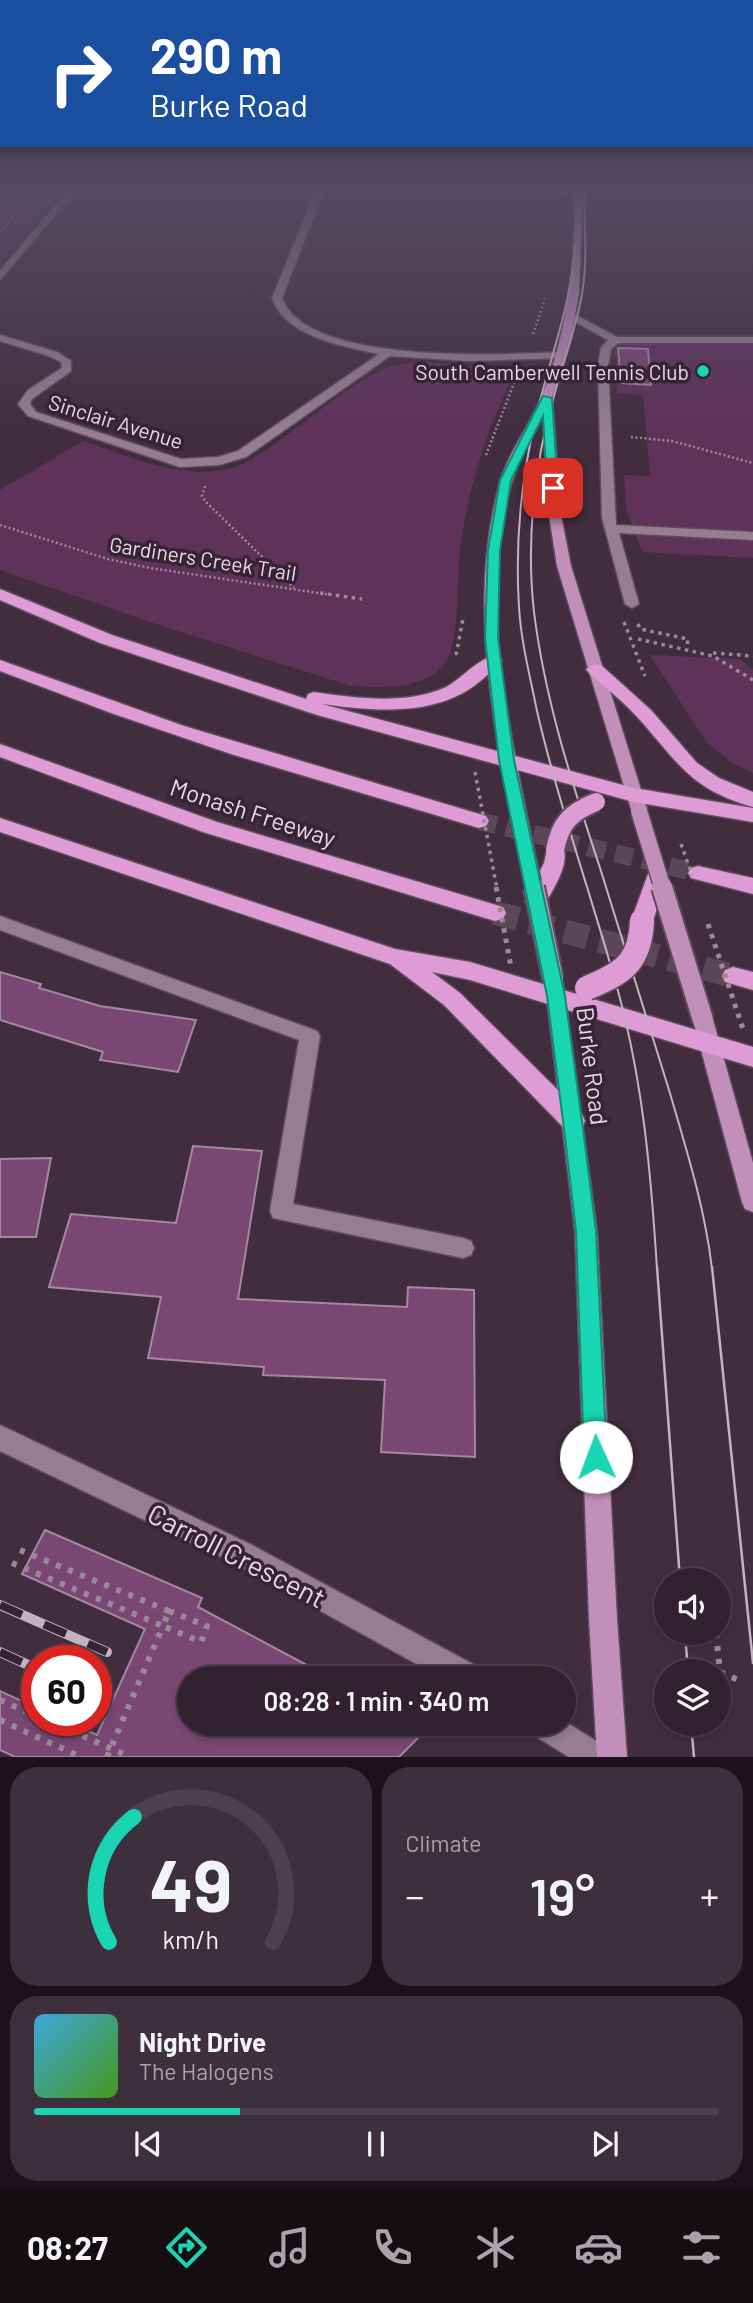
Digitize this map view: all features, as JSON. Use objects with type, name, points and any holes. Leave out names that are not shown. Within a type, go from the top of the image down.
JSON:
[{"type":"highway","points":[[0,594],[106,639],[256,690],[385,729],[506,760],[637,803]]},
{"type":"highway","points":[[256,690],[344,702],[422,699],[446,694],[462,687],[493,661]]},
{"type":"highway","points":[[0,665],[172,727],[362,788],[479,821]]},
{"type":"highway","points":[[595,669],[645,714],[690,767],[712,783],[753,800]]},
{"type":"highway","name":"Monash Freeway","points":[[0,750],[210,827],[495,913]]},
{"type":"highway","points":[[536,901],[554,863],[561,824],[573,811],[596,802],[637,803],[753,815]]},
{"type":"highway","points":[[0,825],[394,957],[554,988],[753,1057]]},
{"type":"highway","points":[[698,873],[753,886]]},
{"type":"highway","points":[[554,988],[587,988],[614,976],[635,959],[640,947],[642,921],[658,874]]},
{"type":"highway","points":[[394,957],[452,999],[573,1121]]},
{"type":"main road","name":"Burke Road","points":[[579,270],[572,316],[547,398],[506,480],[492,577],[493,661],[506,760],[554,988],[586,1231],[602,1605],[612,1757]]},
{"type":"main road","name":"Burke Road","points":[[547,398],[558,537],[595,669],[710,1043],[753,1202]]},
{"type":"street","points":[[287,270],[276,298],[279,310],[289,320],[313,332],[388,352],[557,367]]},
{"type":"street","points":[[572,316],[615,340],[753,340]]},
{"type":"street","name":"Sinclair Avenue","points":[[0,338],[53,354],[66,361],[67,369],[62,374],[29,394],[24,404],[32,414],[152,455],[191,464],[219,461],[242,454],[388,352]]},
{"type":"street","points":[[615,340],[606,348],[603,366],[611,529],[632,604]]},
{"type":"street","points":[[460,358],[561,355]]},
{"type":"street","points":[[611,529],[753,536]]},
{"type":"street","points":[[0,923],[310,1036],[281,1211],[463,1248]]},
{"type":"street","name":"Carroll Crescent","points":[[0,1438],[241,1553],[448,1666]]},
{"type":"street","points":[[562,1736],[596,1757]]},
{"type":"path","points":[[639,437],[672,441],[753,463]]},
{"type":"path","points":[[206,485],[202,496],[206,502],[295,589]]},
{"type":"path","name":"Gardiners Creek Trail","points":[[0,525],[108,559],[362,599]]},
{"type":"path","points":[[632,604],[640,629],[688,639],[687,647]]},
{"type":"path","points":[[638,639],[712,653],[753,656]]},
{"type":"path","points":[[712,653],[743,670],[753,680]]},
{"type":"path","points":[[475,772],[511,967]]},
{"type":"path","points":[[12,1563],[201,1642],[207,1626],[20,1550]]},
{"type":"path","points":[[107,1757],[169,1611]]},
{"type":"path","points":[[731,1677],[738,1680]]},
{"type":"path","points":[[0,1700],[21,1709]]},
{"type":"path","points":[[0,1720],[81,1757]]},
{"type":"path","points":[[83,1736],[130,1757]]},
{"type":"shaded area","points":[[626,342],[753,345],[753,558],[642,552],[626,509],[624,475],[650,476],[643,395],[617,393],[616,356],[612,356],[617,346]]},
{"type":"shaded area","points":[[421,362],[516,370],[489,432],[475,475],[461,541],[456,622],[451,652],[446,662],[426,678],[401,686],[348,685],[162,626],[0,570],[0,490],[83,441],[165,467],[208,472],[229,469],[260,454],[368,377],[387,368]]},
{"type":"shaded area","points":[[650,655],[740,659],[753,670],[753,773],[732,763],[707,743]]},
{"type":"building","points":[[618,348],[648,349],[651,385],[621,383]]},
{"type":"building","points":[[0,972],[41,984],[39,988],[100,1006],[196,1020],[178,1072],[100,1060],[103,1052],[0,1020]]},
{"type":"building","points":[[193,1146],[262,1151],[238,1299],[407,1307],[408,1287],[474,1290],[475,1457],[381,1452],[385,1380],[263,1375],[264,1367],[148,1358],[161,1297],[49,1287],[71,1214],[176,1223]]},
{"type":"building","points":[[51,1158],[36,1237],[0,1237],[0,1159]]},
{"type":"building","points":[[45,1530],[202,1598],[198,1607],[309,1666],[177,1666],[177,1736],[420,1736],[399,1757],[15,1757],[0,1750],[0,1691],[21,1701],[21,1736],[112,1736],[112,1702],[145,1629],[22,1574]]},
{"type":"tunnel","points":[[479,821],[698,873]]},
{"type":"tunnel","points":[[495,913],[733,976]]},
{"type":"tram line","points":[[573,270],[526,464],[520,511],[519,607],[526,659],[546,746],[627,1025],[649,1163],[657,1269]]},
{"type":"tram line","points":[[584,270],[582,294],[547,422],[537,476],[531,558],[534,612],[545,678],[561,743],[682,1134],[700,1201],[712,1269]]},
{"type":"tram line","points":[[657,1267],[679,1568]]},
{"type":"tram line","points":[[712,1267],[753,1663]]},
{"type":"tram line","points":[[686,1645],[687,1659]]},
{"type":"tram line","points":[[692,1736],[694,1757]]},
{"type":"railway","points":[[0,1605],[91,1645]]},
{"type":"railway","points":[[0,1652],[21,1662]]},
{"type":"place","name":"South Camberwell Tennis Club","points":[[703,371]]},
{"type":"route","points":[[553,488],[547,398],[506,480],[501,503],[492,577],[493,661],[506,760],[556,996],[573,1121],[586,1231],[596,1457]]}]
